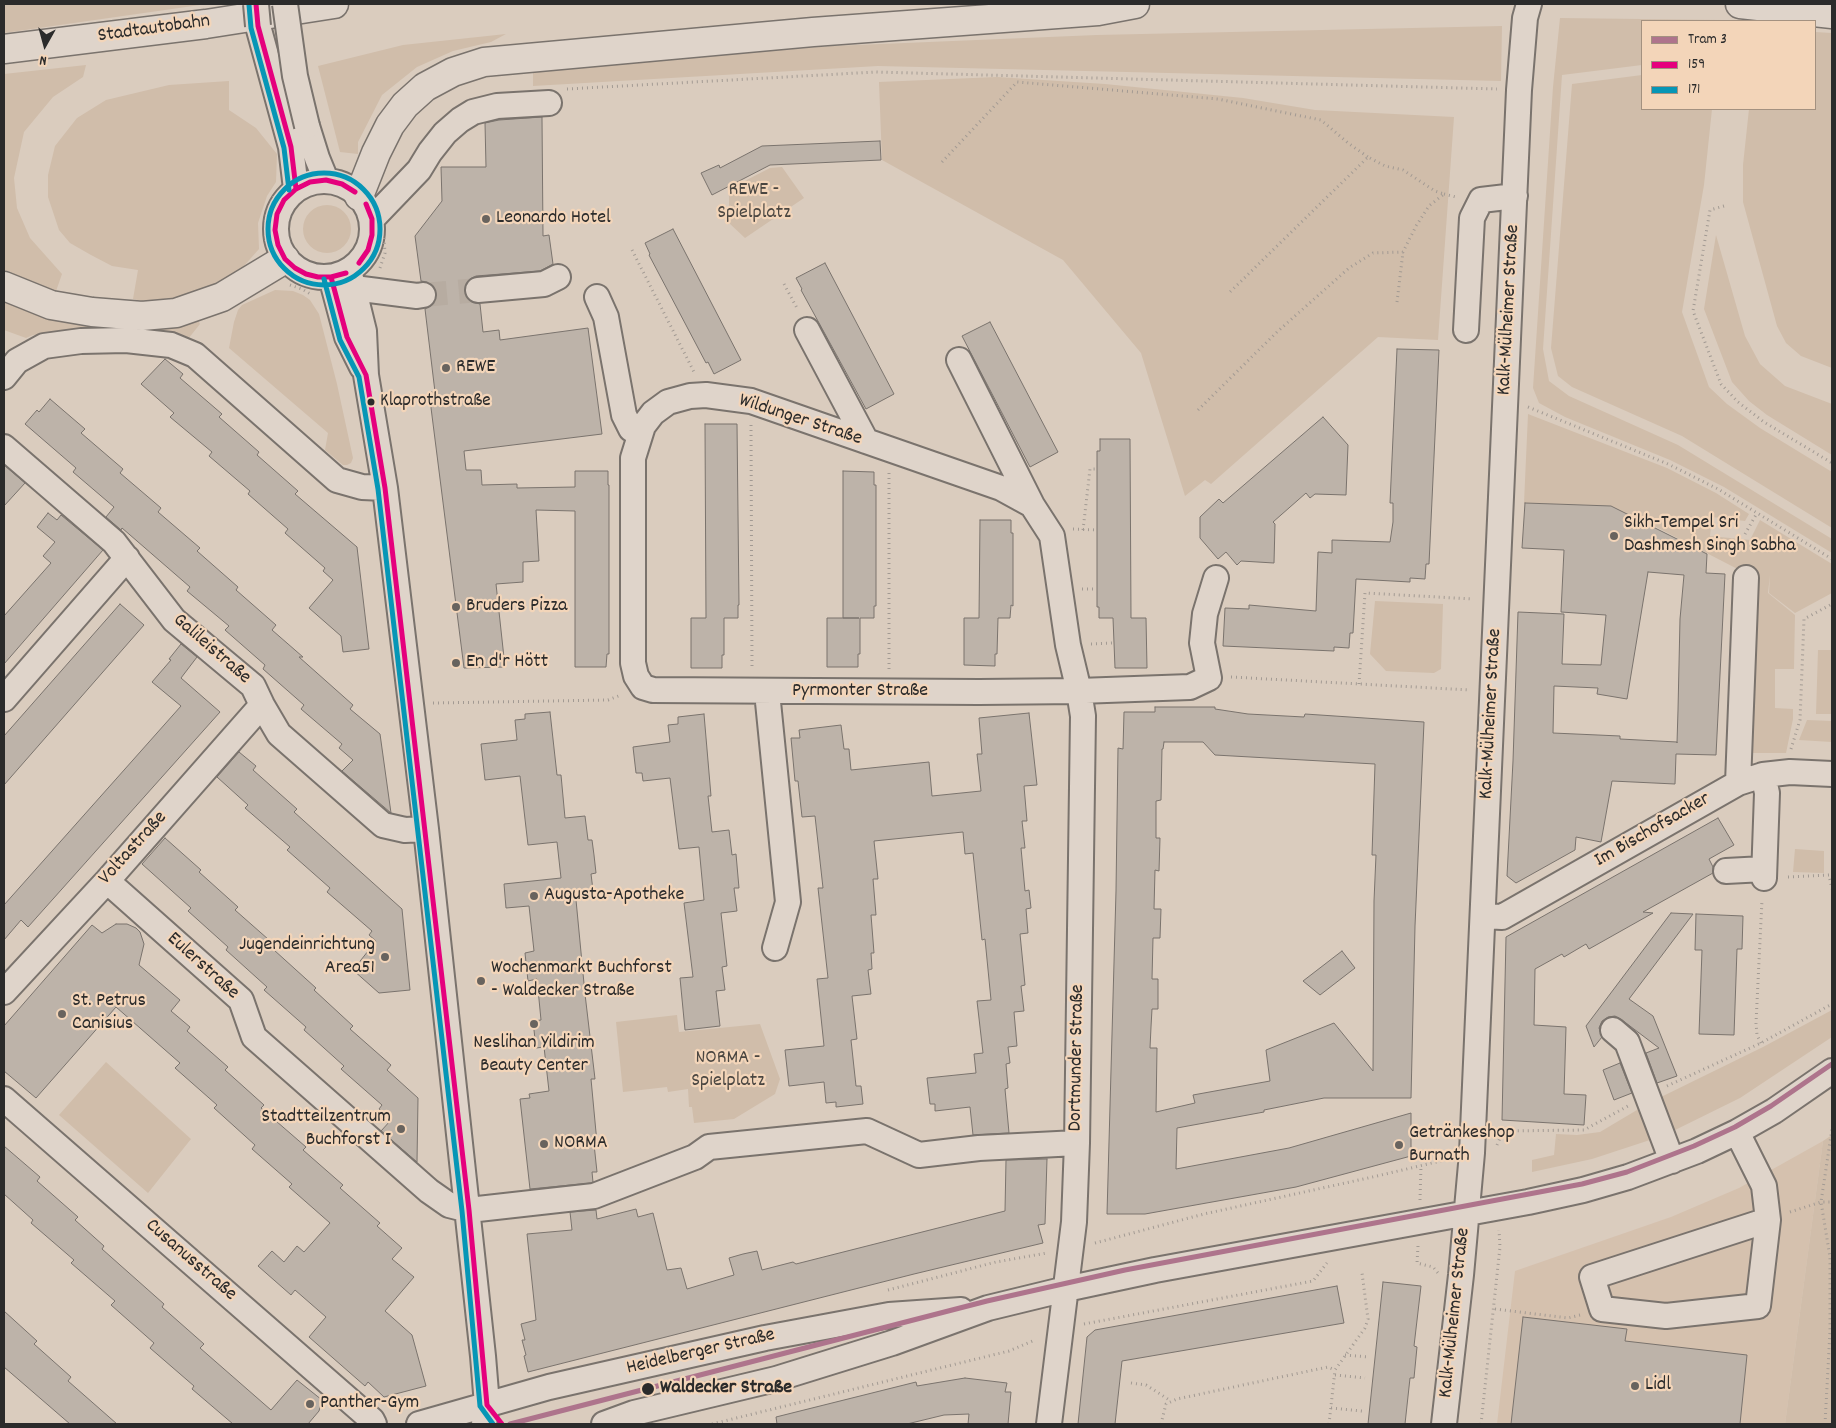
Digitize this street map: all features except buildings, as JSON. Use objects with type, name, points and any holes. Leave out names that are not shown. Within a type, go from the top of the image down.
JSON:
[{"type":"highway","name":"Stadtautobahn","points":[[4,49],[224,21],[334,4]]},
{"type":"highway","points":[[371,207],[376,154],[390,125],[405,105],[425,87],[453,72],[484,62],[804,33],[1098,11],[1135,4]]},
{"type":"highway","points":[[1740,4],[1832,14]]},
{"type":"highway","points":[[4,286],[51,305],[92,312],[142,316],[176,313],[222,298],[279,264]]},
{"type":"street","points":[[256,4],[258,26],[297,128],[317,158],[326,180]]},
{"type":"street","points":[[285,4],[295,76],[297,128],[292,147],[287,189],[277,214],[275,230],[279,264],[295,268],[318,278],[352,281],[423,296]]},
{"type":"street","name":"Kalk-Mülheimer Straße","points":[[1444,1424],[1472,1153],[1520,90],[1525,18],[1529,4]]},
{"type":"street","points":[[371,207],[419,170],[445,133],[473,112],[556,96]]},
{"type":"street","points":[[287,189],[310,182],[326,180],[342,184],[371,207],[372,235],[368,250],[359,263],[352,281],[364,331],[366,375],[385,488],[426,828],[469,1210],[486,1415],[502,1424]]},
{"type":"street","points":[[1466,330],[1472,218],[1481,200],[1515,196]]},
{"type":"street","points":[[478,290],[551,281]]},
{"type":"street","points":[[597,297],[606,317],[624,415],[630,429],[641,432]]},
{"type":"street","points":[[808,330],[866,441]]},
{"type":"street","points":[[4,377],[17,360],[44,346],[81,341],[126,340],[171,345],[194,355],[338,480],[362,487],[385,488]]},
{"type":"street","points":[[959,360],[1032,505]]},
{"type":"street","name":"Wildunger Straße","points":[[643,687],[636,676],[633,663],[633,458],[643,426],[653,413],[668,402],[690,396],[706,395],[751,401],[1001,488],[1032,505],[1052,536],[1068,645],[1079,691]]},
{"type":"street","name":"Galileistraße","points":[[4,447],[114,542],[174,620],[253,686],[279,734],[383,825],[405,830],[426,828]]},
{"type":"street","points":[[4,699],[127,558]]},
{"type":"street","points":[[1209,678],[1202,643],[1205,614],[1216,578]]},
{"type":"street","points":[[1738,782],[1746,578]]},
{"type":"street","name":"Pyrmonter Straße","points":[[776,948],[788,902],[760,692],[1079,691],[1190,687],[1209,678]]},
{"type":"street","points":[[643,687],[662,691],[760,692]]},
{"type":"street","name":"Dortmunder Straße","points":[[1048,1424],[1074,1222],[1077,1143],[1083,716],[1079,691]]},
{"type":"street","name":"Voltastraße","points":[[4,992],[107,881],[262,705]]},
{"type":"street","name":"Im Bischofsacker","points":[[1483,916],[1502,917],[1738,782],[1763,775],[1790,772],[1832,774]]},
{"type":"street","points":[[1726,870],[1764,874],[1767,793],[1763,775]]},
{"type":"street","name":"Eulerstraße","points":[[107,881],[241,1000],[254,1037],[429,1191],[449,1205],[469,1210]]},
{"type":"street","points":[[1613,1030],[1627,1042],[1672,1161]]},
{"type":"street","name":"Heidelberger Straße","points":[[604,1424],[634,1413],[785,1376],[892,1343],[988,1308],[1066,1289],[1165,1268],[1583,1190],[1628,1177],[1672,1161],[1737,1132],[1832,1071]]},
{"type":"street","name":"Cusanusstraße","points":[[4,1099],[372,1420],[374,1424]]},
{"type":"street","points":[[469,1210],[594,1196],[695,1157],[709,1147],[867,1132],[919,1155],[979,1148],[1077,1143]]},
{"type":"street","points":[[1737,1132],[1764,1186],[1768,1220],[1758,1306],[1666,1316],[1602,1309],[1592,1277],[1768,1220]]},
{"type":"street","name":"Heidelberger Straße","points":[[419,1424],[486,1415],[550,1388],[765,1338],[888,1314],[988,1308]]},
{"type":"path","points":[[556,96],[876,72],[1520,90]]},
{"type":"path","points":[[942,162],[1017,82],[1218,99],[1321,120],[1368,157],[1386,166],[1402,170],[1435,191],[1444,194],[1429,206],[1403,252],[1397,302]]},
{"type":"path","points":[[1230,292],[1368,157]]},
{"type":"path","points":[[287,189],[271,202],[266,217],[265,233],[279,264],[302,289],[316,298]]},
{"type":"path","points":[[1724,206],[1710,210],[1693,311],[1721,384],[1738,402],[1764,422],[1832,464]]},
{"type":"path","points":[[352,281],[385,253],[371,207]]},
{"type":"path","points":[[632,250],[706,395]]},
{"type":"path","points":[[1198,410],[1277,332],[1343,273],[1372,253],[1403,252]]},
{"type":"path","points":[[784,284],[808,330]]},
{"type":"path","points":[[751,401],[760,692]]},
{"type":"path","points":[[1505,406],[1530,407],[1668,464],[1718,489],[1832,558]]},
{"type":"path","points":[[888,449],[889,692]]},
{"type":"path","points":[[1083,530],[1090,469],[1097,469]]},
{"type":"path","points":[[1745,534],[1758,513]]},
{"type":"path","points":[[1359,684],[1365,593],[1497,600]]},
{"type":"path","points":[[1790,772],[1790,752],[1800,720],[1804,619],[1832,604]]},
{"type":"path","points":[[1209,678],[1235,677],[1493,691]]},
{"type":"path","points":[[410,703],[608,700],[643,687]]},
{"type":"path","points":[[1761,1043],[1757,1035],[1756,1023],[1764,874],[1828,875],[1832,889]]},
{"type":"path","points":[[1825,1424],[1830,1330],[1830,1257],[1820,1202],[1832,1129]]},
{"type":"path","points":[[887,1290],[996,1262],[1070,1249],[1204,1214],[1472,1153]]},
{"type":"path","points":[[1421,1165],[1417,1262],[1433,1267],[1444,1280]]},
{"type":"path","points":[[1768,1220],[1820,1202],[1832,1202]]},
{"type":"path","points":[[1481,1424],[1495,1309],[1500,1247],[1497,1207]]},
{"type":"path","points":[[1329,1424],[1335,1370],[1365,1328],[1368,1319],[1362,1273]]},
{"type":"path","points":[[712,1424],[1009,1350],[1061,1329],[1141,1312],[1313,1281]]},
{"type":"path","points":[[1495,1309],[1568,1318],[1602,1309]]},
{"type":"path","points":[[1345,1355],[1369,1357]]},
{"type":"path","points":[[1161,1424],[1166,1404],[1171,1401],[1328,1367],[1335,1370]]},
{"type":"path","points":[[1335,1375],[1365,1378]]},
{"type":"path","points":[[1131,1383],[1146,1385],[1171,1401]]},
{"type":"path","points":[[1331,1408],[1362,1412]]},
{"type":"shaded area","points":[[1823,1141],[1785,1424],[1497,1424],[1515,1271],[1671,1217],[1739,1188]]},
{"type":"green space","points":[[4,4],[207,4],[4,33]]},
{"type":"green space","points":[[1560,18],[1722,20],[1641,20],[1641,65],[1562,75],[1543,349],[1549,381],[1569,396],[1678,445],[1832,539],[1832,553],[1724,487],[1670,460],[1565,417],[1539,403],[1533,388],[1553,87]]},
{"type":"green space","points":[[1502,26],[1501,81],[878,66],[533,86],[533,69],[833,46],[1097,35]]},
{"type":"green space","points":[[1816,32],[1832,33],[1832,368],[1801,356],[1786,343],[1777,326],[1743,202],[1743,165],[1749,110],[1816,110]]},
{"type":"green space","points":[[506,34],[491,42],[453,51],[417,67],[382,95],[358,142],[358,154],[340,152],[318,66],[403,45]]},
{"type":"green space","points":[[86,65],[83,77],[53,97],[24,132],[14,178],[17,208],[30,238],[62,274],[55,294],[4,275],[4,74]]},
{"type":"green space","points":[[1641,75],[1641,110],[1712,110],[1704,185],[1682,312],[1709,387],[1727,404],[1760,428],[1832,472],[1832,528],[1682,436],[1572,387],[1558,376],[1551,348],[1572,84]]},
{"type":"green space","points":[[997,77],[1105,84],[1243,98],[1315,110],[1454,117],[1438,340],[1378,337],[1211,484],[1205,480],[1185,496],[1141,353],[1063,260],[882,160],[879,82]]},
{"type":"green space","points":[[229,81],[229,110],[256,128],[277,154],[276,182],[267,196],[258,223],[259,249],[235,276],[193,298],[156,304],[133,299],[138,270],[112,266],[70,243],[59,230],[48,197],[48,175],[55,146],[77,118],[106,100],[169,85]]},
{"type":"green space","name":"REWE - Spielplatz","points":[[782,167],[804,198],[745,238],[729,223],[729,189],[770,168]]},
{"type":"green space","points":[[322,205],[332,205],[344,212],[351,224],[351,234],[344,246],[332,253],[322,253],[314,249],[307,242],[303,234],[303,224],[307,216],[314,209]]},
{"type":"green space","points":[[1716,235],[1745,336],[1760,364],[1785,386],[1832,404],[1832,455],[1767,415],[1749,401],[1732,382],[1704,309]]},
{"type":"green space","points":[[275,290],[293,291],[303,295],[310,300],[319,314],[353,458],[351,463],[347,465],[343,465],[325,450],[328,433],[229,348],[238,310],[242,305]]},
{"type":"green space","points":[[4,301],[42,315],[93,327],[152,329],[195,314],[200,324],[188,339],[176,335],[56,333],[33,335],[26,338],[4,330]]},
{"type":"green space","points":[[1528,414],[1667,468],[1716,493],[1749,514],[1745,521],[1712,517],[1710,536],[1750,540],[1760,520],[1832,564],[1832,593],[1795,613],[1769,593],[1770,575],[1768,593],[1795,615],[1794,669],[1775,669],[1775,708],[1793,709],[1793,719],[1786,753],[1747,753],[1755,578],[1656,527],[1611,507],[1524,503]]},
{"type":"green space","points":[[1375,601],[1443,604],[1441,669],[1434,673],[1386,671],[1370,654]]},
{"type":"green space","points":[[1818,650],[1832,650],[1832,714],[1816,714]]},
{"type":"green space","points":[[1807,720],[1832,721],[1832,742],[1799,740]]},
{"type":"green space","points":[[1795,849],[1824,851],[1824,873],[1793,872]]},
{"type":"green space","points":[[1832,1010],[1832,1037],[1740,1098],[1671,1132],[1661,1097],[1763,1047]]},
{"type":"green space","name":"NORMA - Spielplatz","points":[[677,1015],[679,1032],[760,1024],[780,1079],[775,1094],[734,1119],[694,1123],[692,1107],[689,1107],[688,1089],[668,1092],[667,1087],[623,1092],[616,1022]]},
{"type":"green space","points":[[106,1062],[191,1139],[148,1193],[59,1115]]},
{"type":"green space","points":[[1642,1107],[1653,1139],[1592,1159],[1532,1172],[1532,1160],[1554,1155],[1556,1134],[1577,1135],[1600,1132]]},
{"type":"green space","points":[[1832,1135],[1832,1424],[1785,1424],[1823,1141]]},
{"type":"tunnel","points":[[423,295],[478,290]]},
{"type":"tram line","name":"3","points":[[510,1424],[987,1301],[1125,1270],[1582,1184],[1627,1172],[1694,1146],[1735,1127],[1771,1106],[1832,1064]]},
{"type":"transit line","name":"159","points":[[256,4],[258,26],[291,147],[296,189]]},
{"type":"transit line","name":"171","points":[[249,5],[251,28],[284,148],[289,190]]},
{"type":"transit line","name":"171","points":[[324,173],[345,177],[364,189],[376,208],[380,229],[376,250],[364,269],[345,281],[324,285],[303,281],[284,269],[272,250],[268,229],[272,208],[284,189],[303,177],[324,173]]},
{"type":"transit line","name":"159","points":[[346,273],[331,277],[318,277],[306,274],[295,268],[285,259],[278,245],[275,230],[277,214],[284,200],[296,189],[310,182],[326,180],[342,184],[355,192]]},
{"type":"transit line","name":"159","points":[[359,263],[368,250],[372,235],[372,219],[366,204]]},
{"type":"transit line","name":"159","points":[[331,277],[347,337],[366,375],[385,488],[469,1210],[487,1405],[502,1424]]},
{"type":"transit line","name":"171","points":[[324,279],[340,340],[359,377],[378,489],[462,1211],[480,1406],[493,1424]]},
{"type":"place","name":"Leonardo Hotel","points":[[486,219]]},
{"type":"place","name":"REWE","points":[[446,368]]},
{"type":"place","name":"Klaprothstraße","points":[[371,402]]},
{"type":"place","name":"Sikh-Tempel Sri Dashmesh Singh Sabha","points":[[1614,536]]},
{"type":"place","name":"Bruders Pizza","points":[[456,607]]},
{"type":"place","name":"En d'r Hött","points":[[456,663]]},
{"type":"place","name":"Augusta-Apotheke","points":[[534,896]]},
{"type":"place","name":"Jugendeinrichtung Area51","points":[[385,957]]},
{"type":"place","name":"Wochenmarkt Buchforst - Waldecker Straße","points":[[481,981]]},
{"type":"place","name":"St. Petrus Canisius","points":[[62,1014]]},
{"type":"place","name":"Neslihan Yildirim Beauty Center","points":[[534,1024]]},
{"type":"place","name":"Stadtteilzentrum Buchforst I","points":[[401,1129]]},
{"type":"place","name":"NORMA","points":[[544,1144]]},
{"type":"place","name":"Getränkeshop Burnath","points":[[1399,1145]]},
{"type":"place","name":"Lidl","points":[[1635,1386]]},
{"type":"place","name":"Waldecker Straße","points":[[648,1389]]},
{"type":"place","name":"Panther-Gym","points":[[310,1404]]}]
